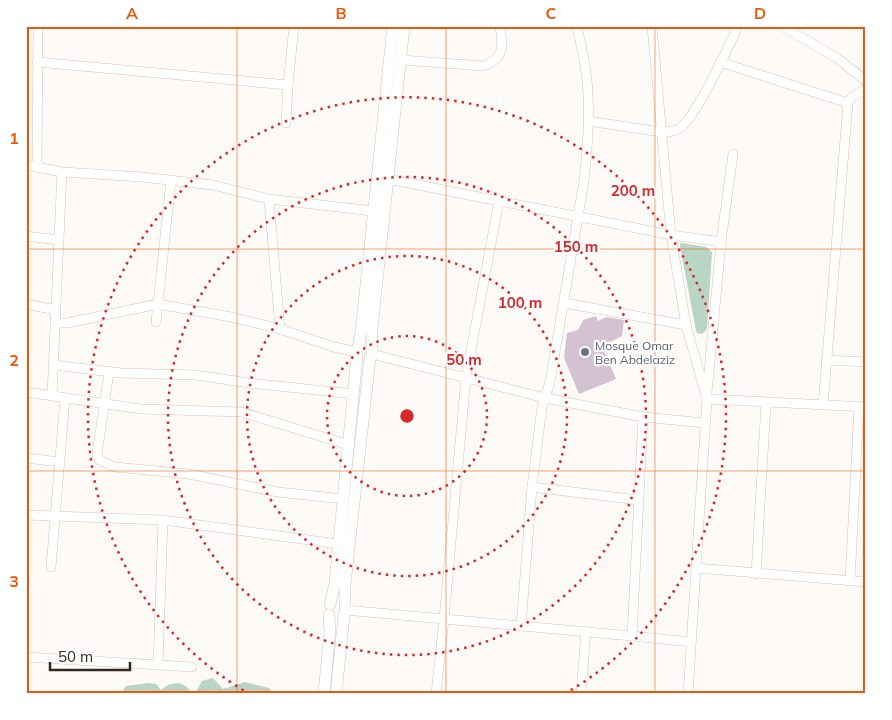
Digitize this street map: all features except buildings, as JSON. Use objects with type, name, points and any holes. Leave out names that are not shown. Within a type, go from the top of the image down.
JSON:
[{"type":"main road","points":[[324,694],[330,631],[330,609],[334,590],[357,352],[362,326],[393,26]]},
{"type":"main road","points":[[336,694],[345,611],[345,584],[372,354],[372,328],[404,26]]},
{"type":"main road","points":[[357,352],[362,345],[367,345],[372,354]]},
{"type":"main road","points":[[330,609],[336,619],[345,611]]},
{"type":"street","points":[[37,166],[38,26]]},
{"type":"street","points":[[286,123],[294,26]]},
{"type":"street","points":[[401,60],[483,66],[489,64],[501,53],[503,44],[500,26]]},
{"type":"street","points":[[521,626],[532,487],[542,407],[550,382],[584,181],[588,121],[586,73],[577,26]]},
{"type":"street","points":[[652,26],[671,235],[686,325],[707,398]]},
{"type":"street","points":[[782,26],[837,58],[866,81]]},
{"type":"street","points":[[588,121],[661,132],[672,132],[680,128],[687,121],[703,96],[736,27]]},
{"type":"street","points":[[37,62],[288,85]]},
{"type":"street","points":[[720,62],[848,103]]},
{"type":"street","points":[[823,405],[848,103],[852,97],[866,89]]},
{"type":"street","points":[[688,694],[707,398],[721,242],[733,154]]},
{"type":"street","points":[[26,165],[62,172],[213,185],[269,199],[373,211]]},
{"type":"street","points":[[52,396],[62,172]]},
{"type":"street","points":[[388,179],[671,235],[721,242]]},
{"type":"street","points":[[156,322],[171,180]]},
{"type":"street","points":[[269,199],[280,329]]},
{"type":"street","points":[[436,694],[466,377],[499,201]]},
{"type":"street","points":[[26,236],[59,240]]},
{"type":"street","points":[[564,303],[686,325]]},
{"type":"street","points":[[26,304],[56,310]]},
{"type":"street","points":[[55,323],[67,323],[158,304],[231,317],[280,329],[334,347],[357,352]]},
{"type":"street","points":[[372,354],[545,398],[643,417],[705,423]]},
{"type":"street","points":[[826,360],[866,362]]},
{"type":"street","points":[[53,365],[109,372],[196,375],[249,383],[354,394]]},
{"type":"street","points":[[109,372],[97,454],[99,460],[105,464],[115,467],[189,474],[278,492],[343,499]]},
{"type":"street","points":[[26,392],[141,410],[242,412],[349,445]]},
{"type":"street","points":[[51,567],[65,398]]},
{"type":"street","points":[[707,398],[766,403],[862,407],[850,580]]},
{"type":"street","points":[[756,574],[766,403]]},
{"type":"street","points":[[632,636],[643,417]]},
{"type":"street","points":[[26,458],[60,462]]},
{"type":"street","points":[[532,487],[638,500]]},
{"type":"street","points":[[26,515],[163,520],[338,544]]},
{"type":"street","points":[[158,665],[163,520]]},
{"type":"street","points":[[696,568],[866,582]]},
{"type":"street","points":[[345,611],[586,631],[691,642]]},
{"type":"street","points":[[581,694],[586,631]]},
{"type":"street","points":[[26,658],[192,667]]},
{"type":"green space","points":[[682,243],[706,247],[712,252],[707,329],[702,334],[697,333],[696,330],[680,247]]},
{"type":"green space","points":[[213,678],[223,689],[245,682],[269,688],[274,694],[195,694],[202,681]]},
{"type":"green space","points":[[156,684],[161,690],[169,685],[182,684],[192,694],[120,694],[126,686]]},
{"type":"place","name":"Mosque Omar Ben Abdelaziz","points":[[585,352]]}]
